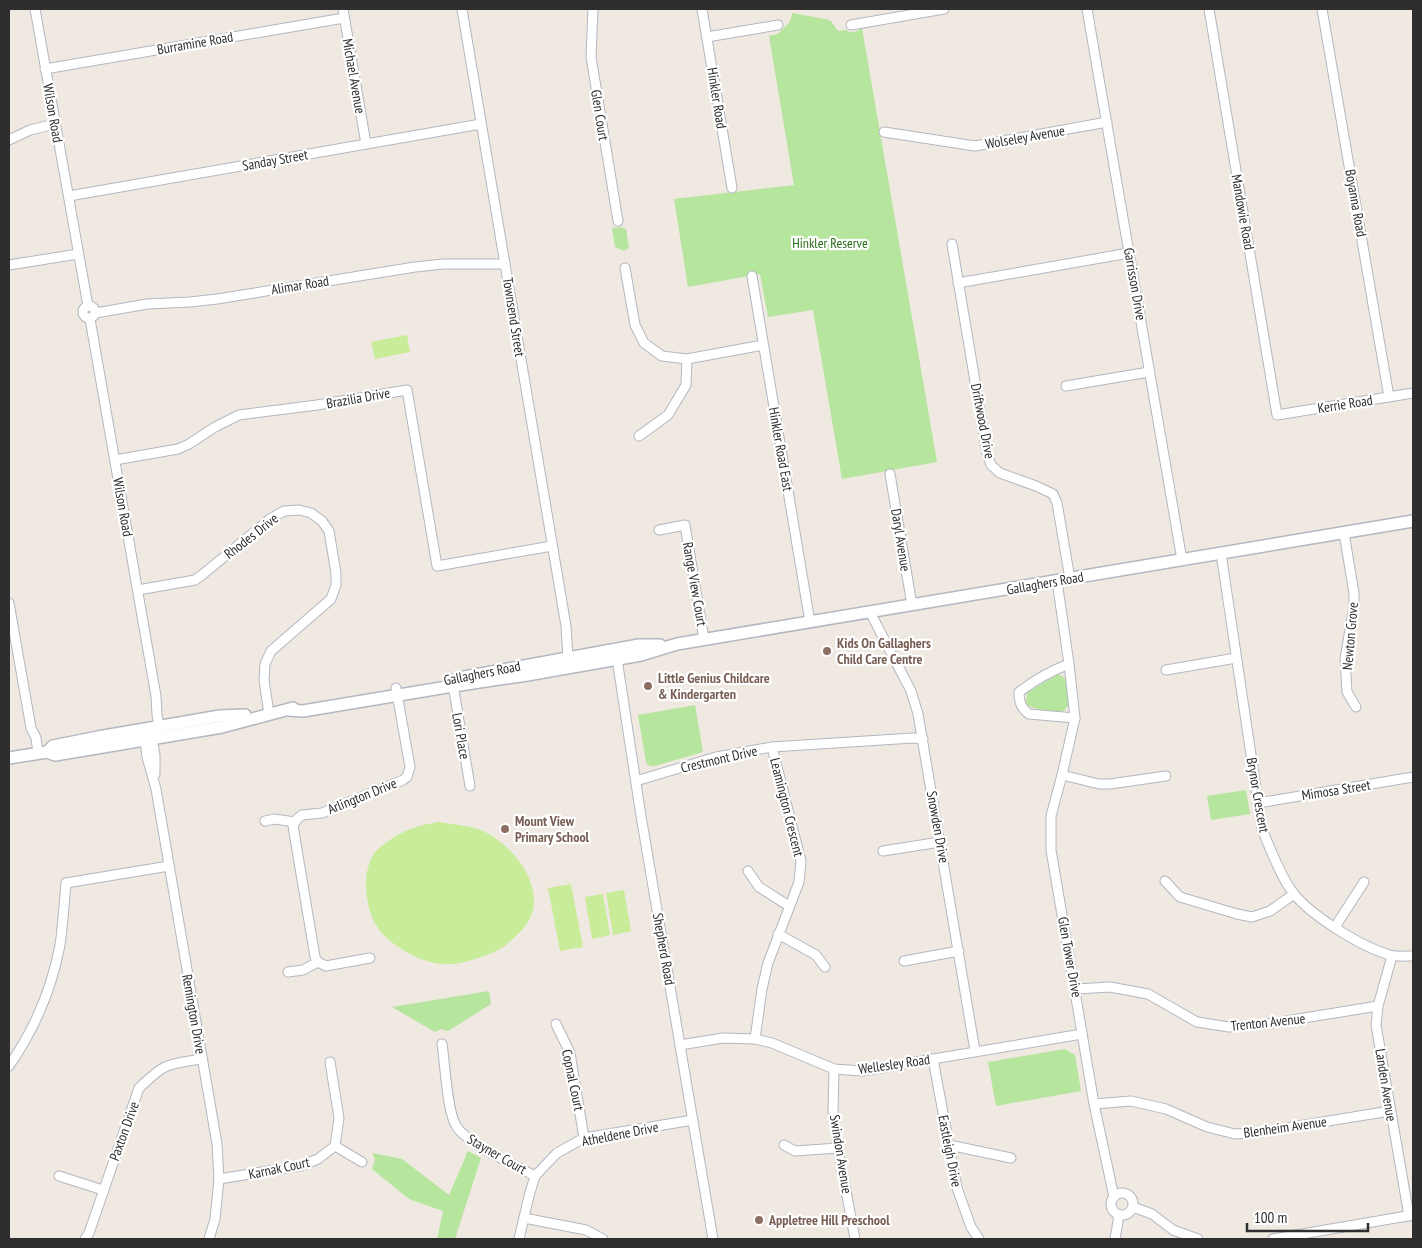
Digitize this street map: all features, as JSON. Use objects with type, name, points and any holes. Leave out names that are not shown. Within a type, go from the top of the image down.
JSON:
[{"type":"street","name":"Wilson Road","points":[[35,9],[88,306],[94,308],[93,316],[115,460],[156,696],[157,715],[152,734]]},
{"type":"street","name":"Townsend Street","points":[[462,9],[571,657]]},
{"type":"street","name":"Glen Court","points":[[593,9],[591,57],[618,220]]},
{"type":"street","name":"Hinkler Road","points":[[702,9],[732,188]]},
{"type":"street","points":[[851,25],[944,9]]},
{"type":"street","name":"Garrisson Drive","points":[[1087,9],[1182,560]]},
{"type":"street","name":"Mandowie Road","points":[[1209,9],[1278,415]]},
{"type":"street","name":"Boyanna Road","points":[[1322,9],[1389,397]]},
{"type":"street","name":"Burramine Road","points":[[45,68],[343,13]]},
{"type":"street","name":"Michael Avenue","points":[[343,13],[366,144]]},
{"type":"street","points":[[707,37],[778,25]]},
{"type":"street","name":"Wolseley Avenue","points":[[884,132],[975,146],[1107,122]]},
{"type":"street","points":[[9,140],[30,130],[55,124]]},
{"type":"street","name":"Sanday Street","points":[[69,196],[481,124]]},
{"type":"street","name":"Driftwood Drive","points":[[952,244],[987,452],[991,465],[1000,473],[1053,494],[1057,503],[1070,579]]},
{"type":"street","points":[[9,266],[78,254]]},
{"type":"street","points":[[958,283],[1129,254]]},
{"type":"street","name":"Alimar Road","points":[[93,316],[147,304],[217,299],[414,267],[443,264],[505,264]]},
{"type":"street","points":[[625,268],[635,325],[644,343],[662,356],[687,359],[763,346]]},
{"type":"street","name":"Hinkler Road East","points":[[752,276],[810,622]]},
{"type":"street","points":[[639,436],[668,415],[682,393],[686,386],[687,359]]},
{"type":"street","points":[[1066,386],[1149,372]]},
{"type":"street","name":"Brazilia Drive","points":[[115,460],[178,449],[214,427],[239,416],[407,390],[437,566],[552,546]]},
{"type":"street","name":"Kerrie Road","points":[[1278,415],[1413,393]]},
{"type":"street","name":"Daryl Avenue","points":[[890,474],[912,605]]},
{"type":"street","name":"Rhodes Drive","points":[[138,590],[195,580],[270,519],[284,511],[300,510],[312,513],[322,521],[329,531],[336,573],[336,585],[331,599],[271,651],[265,664],[258,716]]},
{"type":"street","name":"Gallaghers Road","points":[[452,682],[527,675],[616,654],[1413,521]]},
{"type":"street","name":"Range View Court","points":[[659,530],[685,525],[704,640]]},
{"type":"street","name":"Newton Grove","points":[[1344,533],[1354,593],[1354,606],[1345,659],[1347,692],[1356,707]]},
{"type":"street","name":"Brynor Crescent","points":[[1221,553],[1262,829],[1272,855],[1294,894],[1318,917],[1362,944],[1392,956],[1413,956]]},
{"type":"street","name":"Glen Tower Drive","points":[[1057,581],[1075,718],[1051,816],[1051,850],[1094,1104],[1114,1197]]},
{"type":"street","points":[[9,603],[11,629],[31,728],[30,739],[39,753]]},
{"type":"street","name":"Snowden Drive","points":[[870,612],[911,691],[918,714],[976,1051]]},
{"type":"street","name":"Gallaghers Road","points":[[9,758],[39,753],[55,755],[229,720],[288,710],[303,711],[571,657],[616,654]]},
{"type":"street","name":"Shepherd Road","points":[[616,654],[713,1239]]},
{"type":"street","points":[[1166,670],[1236,658]]},
{"type":"street","points":[[1069,664],[1052,670],[1024,688],[1019,692],[1019,701],[1029,714],[1075,718]]},
{"type":"street","name":"Lori Place","points":[[452,682],[470,786]]},
{"type":"street","name":"Arlington Drive","points":[[265,821],[274,819],[296,822],[302,815],[322,813],[407,777],[410,768],[397,692]]},
{"type":"street","name":"Gallaghers Road","points":[[39,753],[53,746],[152,734]]},
{"type":"street","name":"Remington Drive","points":[[152,734],[147,758],[156,789],[216,1144],[219,1179],[215,1219],[209,1239]]},
{"type":"street","name":"Remington Drive","points":[[152,734],[156,789]]},
{"type":"street","name":"Crestmont Drive","points":[[636,781],[716,756],[772,748],[913,738],[923,739]]},
{"type":"street","name":"Leamington Crescent","points":[[755,1039],[766,972],[778,934],[799,882],[801,861],[772,748]]},
{"type":"street","points":[[1062,775],[1099,784],[1166,776]]},
{"type":"street","name":"Mimosa Street","points":[[1258,803],[1413,777]]},
{"type":"street","points":[[296,822],[293,826],[315,957],[318,962],[326,966],[370,958]]},
{"type":"street","points":[[884,851],[940,842]]},
{"type":"street","points":[[9,1066],[28,1036],[48,991],[60,945],[66,883],[169,866]]},
{"type":"street","points":[[748,871],[759,888],[789,906]]},
{"type":"street","points":[[1165,881],[1180,897],[1252,917],[1270,911],[1294,894]]},
{"type":"street","points":[[1334,927],[1364,882]]},
{"type":"street","points":[[778,934],[816,955],[825,967]]},
{"type":"street","points":[[904,961],[959,951]]},
{"type":"street","name":"Landen Avenue","points":[[1392,956],[1378,1006],[1376,1025],[1390,1111],[1411,1215]]},
{"type":"street","points":[[288,972],[303,970],[318,962]]},
{"type":"street","name":"Trenton Avenue","points":[[1076,989],[1110,986],[1148,994],[1198,1022],[1228,1028],[1267,1024],[1378,1006]]},
{"type":"street","name":"Copnal Court","points":[[556,1024],[570,1053],[584,1138]]},
{"type":"street","name":"Wellesley Road","points":[[680,1045],[723,1038],[755,1039],[772,1043],[834,1069],[862,1071],[1082,1034]]},
{"type":"street","name":"Stayner Court","points":[[442,1044],[451,1115],[456,1127],[465,1137],[535,1176]]},
{"type":"street","name":"Eastleigh Drive","points":[[933,1058],[957,1188],[971,1227],[979,1239]]},
{"type":"street","name":"Paxton Drive","points":[[85,1239],[89,1233],[139,1088],[165,1067],[202,1059]]},
{"type":"street","points":[[330,1062],[339,1118],[335,1146],[362,1162]]},
{"type":"street","name":"Swindon Avenue","points":[[834,1069],[833,1111],[855,1239]]},
{"type":"street","name":"Blenheim Avenue","points":[[1094,1104],[1131,1101],[1166,1109],[1207,1127],[1235,1134],[1261,1132],[1390,1111]]},
{"type":"street","name":"Atheldene Drive","points":[[519,1239],[535,1176],[557,1153],[584,1138],[693,1120]]},
{"type":"street","name":"Karnak Court","points":[[219,1179],[300,1166],[318,1159],[335,1146]]},
{"type":"street","points":[[784,1146],[795,1151],[838,1148]]},
{"type":"street","points":[[949,1146],[1011,1158]]},
{"type":"street","points":[[60,1176],[103,1190]]},
{"type":"street","points":[[1120,1194],[1128,1195],[1133,1201],[1133,1207],[1128,1213],[1119,1215],[1112,1208],[1114,1197],[1120,1194]]},
{"type":"street","points":[[1133,1207],[1152,1214],[1173,1230],[1198,1239]]},
{"type":"street","points":[[1115,1239],[1119,1215]]},
{"type":"street","points":[[1273,1239],[1411,1215]]},
{"type":"street","points":[[524,1218],[586,1230],[603,1239]]},
{"type":"green space","name":"Hinkler Reserve","points":[[792,13],[830,20],[838,31],[846,30],[852,32],[862,28],[937,462],[842,479],[813,310],[768,317],[760,274],[688,287],[674,199],[794,185],[769,36],[778,34],[788,24]]},
{"type":"green space","points":[[621,227],[626,229],[629,248],[624,251],[615,247],[612,228]]},
{"type":"green space","points":[[407,335],[410,352],[375,359],[371,342]]},
{"type":"green space","points":[[1058,674],[1068,680],[1069,704],[1064,711],[1050,711],[1029,706],[1026,700],[1028,692]]},
{"type":"green space","points":[[695,705],[703,752],[655,766],[649,765],[646,762],[638,715]]},
{"type":"green space","points":[[1246,790],[1250,814],[1211,820],[1207,796]]},
{"type":"green space","points":[[439,822],[474,828],[494,837],[515,856],[524,868],[533,894],[533,907],[529,920],[512,940],[502,948],[463,963],[434,963],[416,957],[398,947],[378,928],[369,908],[366,879],[368,867],[375,852],[405,831],[418,826]]},
{"type":"green space","points":[[571,884],[583,947],[560,951],[548,888]]},
{"type":"green space","points":[[624,890],[631,931],[613,935],[606,893]]},
{"type":"green space","points":[[603,894],[610,935],[592,939],[585,897]]},
{"type":"green space","points":[[489,991],[491,1004],[448,1031],[441,1029],[435,1032],[392,1007]]},
{"type":"green space","points":[[1065,1049],[1075,1055],[1081,1091],[996,1106],[988,1062]]},
{"type":"green space","points":[[468,1151],[481,1158],[455,1239],[437,1239],[443,1211],[409,1199],[372,1169],[375,1159],[372,1153],[402,1159],[449,1195]]},
{"type":"place","name":"Kids On Gallaghers Child Care Centre","points":[[827,651]]},
{"type":"place","name":"Little Genius Childcare & Kindergarten","points":[[648,686]]},
{"type":"place","name":"Mount View Primary School","points":[[505,829]]},
{"type":"place","name":"Appletree Hill Preschool","points":[[759,1220]]}]
